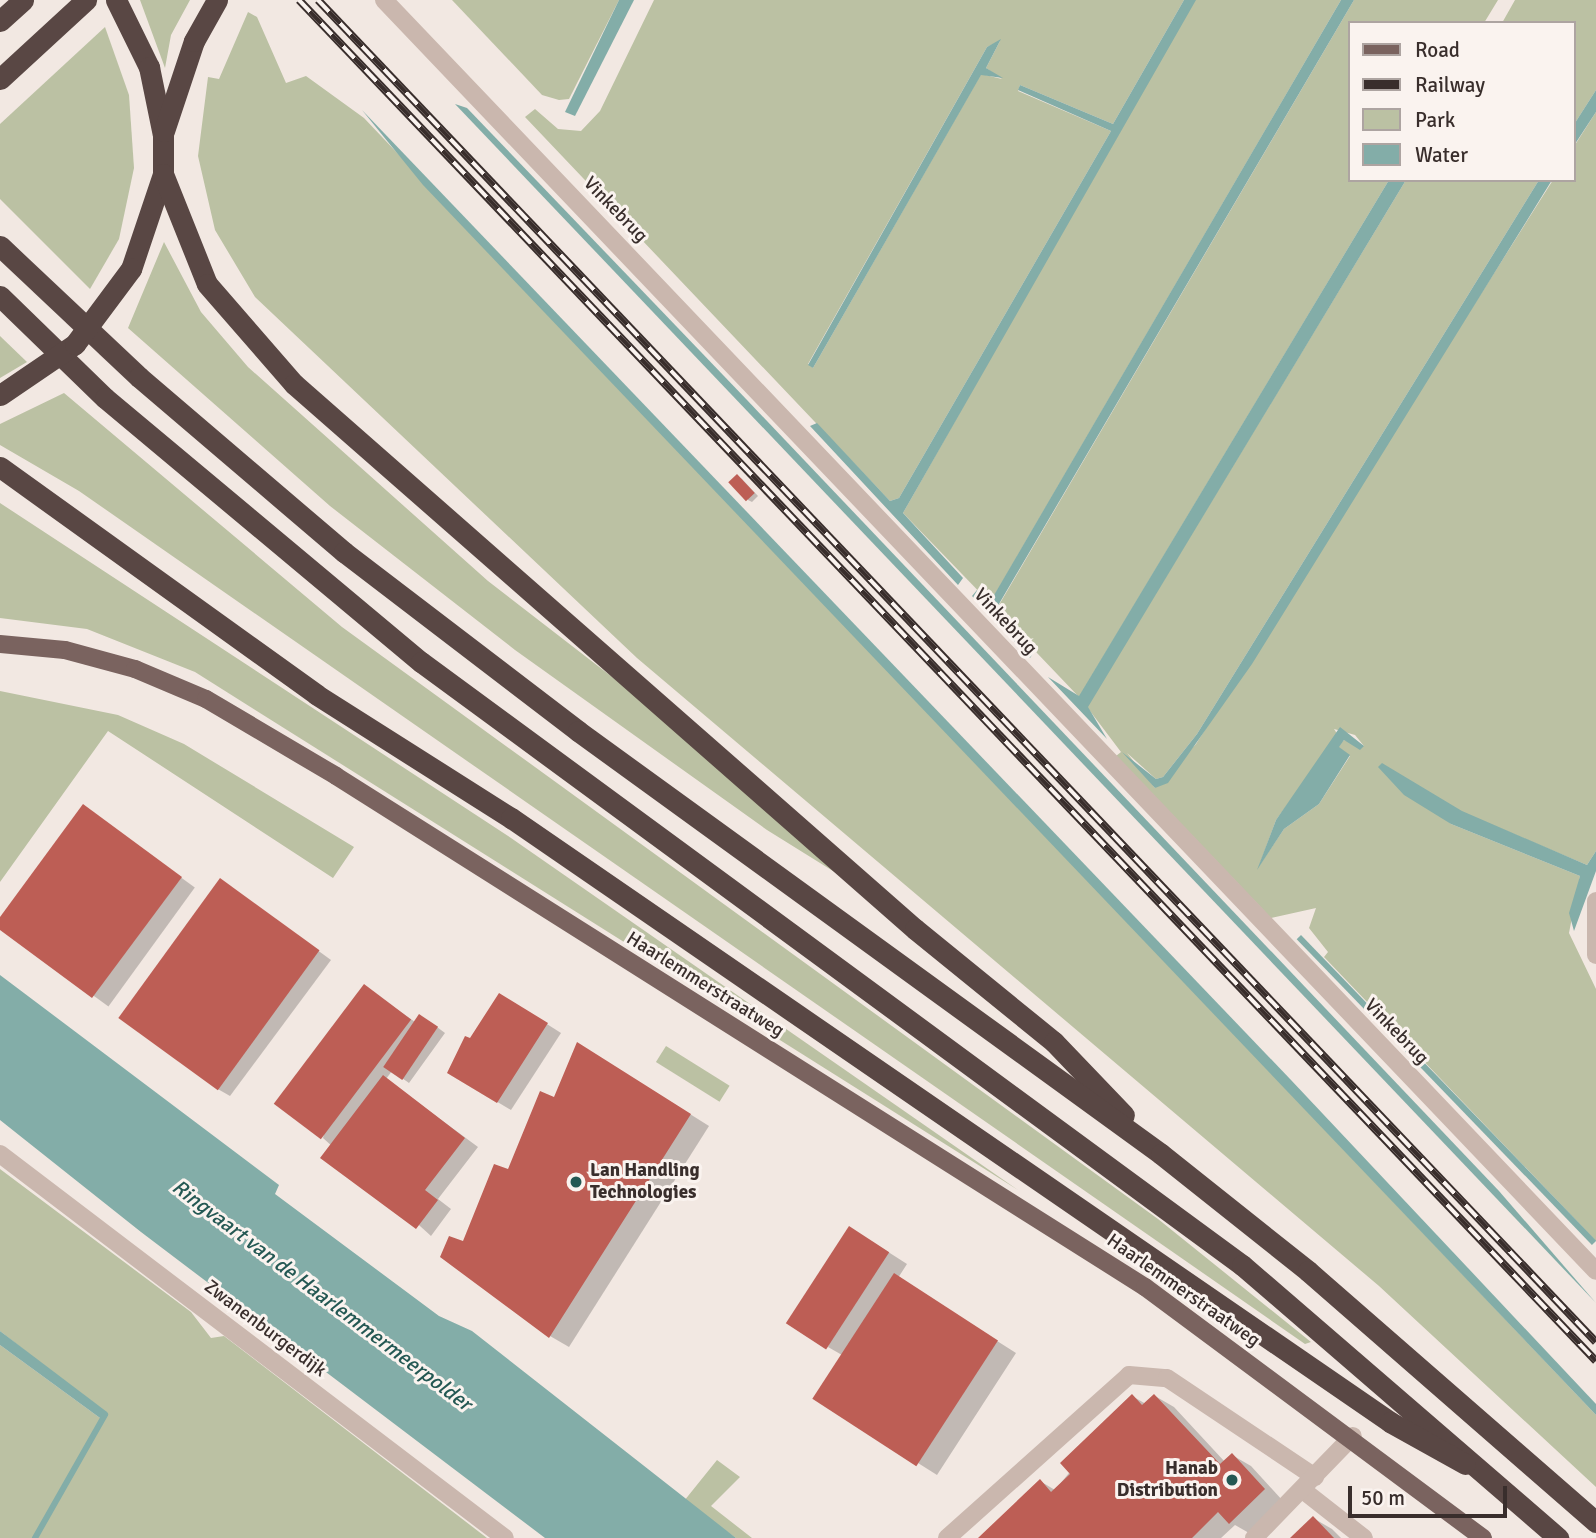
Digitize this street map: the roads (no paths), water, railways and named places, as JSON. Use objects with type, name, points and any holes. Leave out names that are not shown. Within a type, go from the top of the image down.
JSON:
[{"type":"highway","points":[[0,21],[23,0]]},
{"type":"highway","points":[[0,79],[86,0]]},
{"type":"highway","points":[[0,395],[75,344],[131,269],[163,174],[163,135],[149,67],[116,0]]},
{"type":"highway","points":[[163,135],[194,41],[217,0]]},
{"type":"highway","points":[[163,174],[207,284],[294,384],[915,929],[1054,1042],[1161,1154]]},
{"type":"highway","points":[[0,246],[239,465],[443,631],[1161,1154],[1308,1271],[1596,1522]]},
{"type":"highway","points":[[0,296],[105,398],[421,662],[1242,1265],[1504,1486],[1559,1538]]},
{"type":"highway","points":[[0,467],[53,502],[317,695],[511,818],[1390,1422],[1504,1486]]},
{"type":"highway","points":[[0,480],[53,502]]},
{"type":"main road","name":"Haarlemmerstraatweg","points":[[0,644],[77,653],[206,699],[1145,1287],[1353,1436],[1483,1538]]},
{"type":"street","name":"Vinkebrug","points":[[384,0],[1596,1271]]},
{"type":"street","points":[[1596,901],[1592,935],[1596,955]]},
{"type":"street","name":"Zwanenburgerdijk","points":[[0,1154],[505,1538]]},
{"type":"street","points":[[947,1538],[1129,1376],[1167,1378],[1310,1484],[1364,1538]]},
{"type":"street","points":[[1254,1538],[1310,1484],[1353,1436]]},
{"type":"water","points":[[619,0],[634,0],[575,116],[565,112]]},
{"type":"water","points":[[1184,0],[1196,0],[903,513],[963,578],[958,585],[810,426],[817,423],[890,501],[899,498],[1111,131],[1018,90],[1020,85],[1113,124]]},
{"type":"water","points":[[1341,0],[1354,0],[996,609],[1034,652],[1030,658],[972,596],[977,590],[990,602]]},
{"type":"water","points":[[1001,39],[986,68],[1003,78],[981,75],[813,368],[808,365],[987,47]]},
{"type":"water","points":[[1596,90],[1596,112],[1575,144],[1575,123]]},
{"type":"water","points":[[455,104],[467,108],[747,400],[1499,1191],[1596,1303]]},
{"type":"water","points":[[362,110],[1291,1080],[1596,1404],[1596,1415],[423,185]]},
{"type":"water","points":[[1388,182],[1405,182],[1088,707],[1107,739],[1048,677],[1079,696]]},
{"type":"water","points":[[1538,182],[1551,182],[1252,664],[1168,783],[1155,788],[1122,752],[1156,779],[1163,777],[1197,734]]},
{"type":"water","points":[[1340,727],[1364,746],[1360,750],[1344,740],[1339,747],[1350,755],[1319,804],[1284,829],[1257,870],[1276,820]]},
{"type":"water","points":[[1382,763],[1462,811],[1587,865],[1596,851],[1596,871],[1574,931],[1569,913],[1580,876],[1451,824],[1404,795],[1378,767]]},
{"type":"water","points":[[1301,935],[1596,1240],[1592,1245],[1297,939]]},
{"type":"water","name":"Ringvaart van de Haarlemmermeerpolder","points":[[0,975],[279,1185],[275,1194],[439,1316],[472,1331],[736,1538],[545,1538],[141,1232],[0,1120]]},
{"type":"water","points":[[0,1331],[107,1412],[108,1416],[100,1418],[0,1345]]},
{"type":"waterway","points":[[35,1538],[105,1415]]},
{"type":"railway","points":[[299,0],[1596,1361]]},
{"type":"railway","points":[[318,0],[1596,1342]]},
{"type":"place","name":"Lan Handling Technologies","points":[[576,1182]]},
{"type":"place","name":"Hanab Distribution","points":[[1232,1480]]}]
